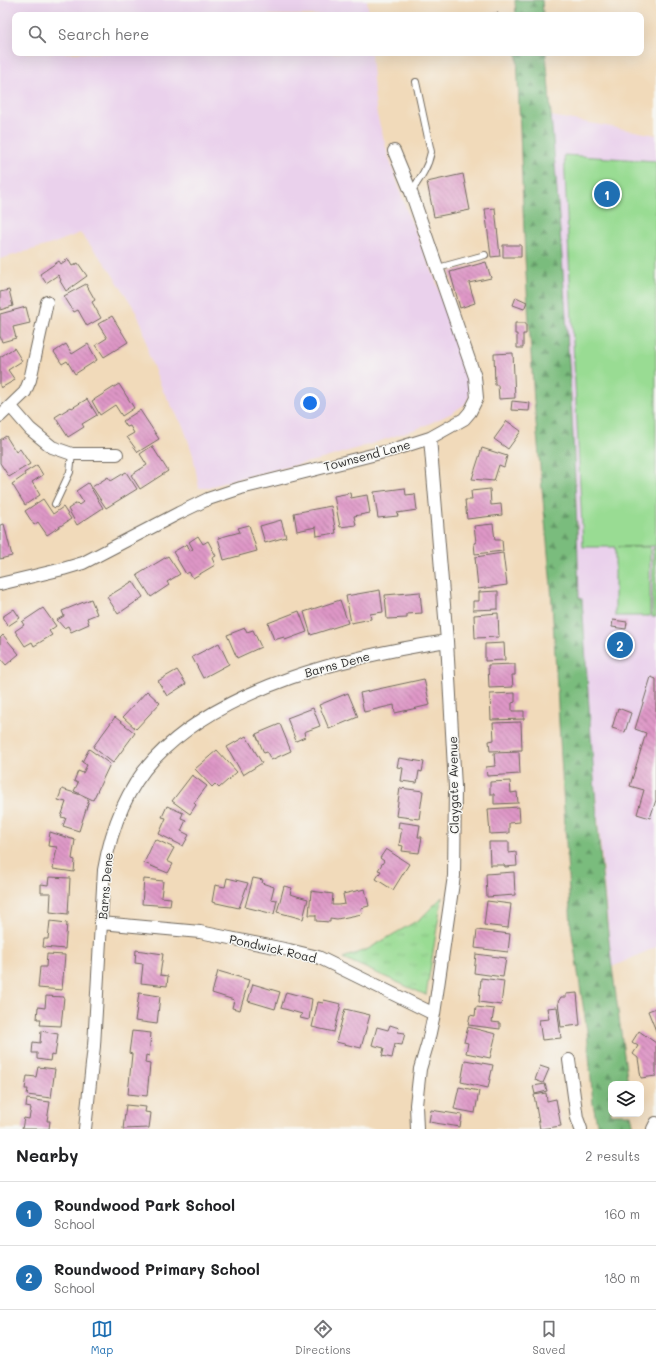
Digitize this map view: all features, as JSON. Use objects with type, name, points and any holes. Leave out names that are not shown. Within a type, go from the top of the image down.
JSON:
[{"type":"street","name":"Townsend Lane","points":[[0,584],[82,563],[208,499],[241,488],[392,450],[430,438],[464,419],[470,412],[477,398],[475,377],[411,192],[394,151]]},
{"type":"street","points":[[0,416],[25,392],[30,380],[47,302]]},
{"type":"street","points":[[11,407],[30,429],[52,447],[72,454],[117,454]]},
{"type":"street","name":"Claygate Avenue","points":[[417,1129],[416,1105],[420,1069],[434,1014],[454,876],[455,786],[447,641],[430,438]]},
{"type":"street","name":"Barns Dene","points":[[85,1129],[94,1046],[104,870],[109,845],[122,807],[137,782],[154,760],[176,738],[193,725],[227,706],[261,690],[305,673],[345,660],[447,641]]},
{"type":"street","name":"Pondwick Road","points":[[101,923],[200,932],[318,957],[434,1014]]},
{"type":"street","points":[[569,1060],[581,1129]]},
{"type":"street","points":[[653,1129],[656,1123]]},
{"type":"lane","points":[[411,192],[423,174],[431,152],[416,82]]},
{"type":"lane","points":[[438,268],[485,255]]},
{"type":"lane","points":[[54,504],[70,472],[72,454]]},
{"type":"shaded area","points":[[0,0],[367,0],[369,12],[12,12],[12,56],[371,56],[377,115],[388,155],[408,214],[435,278],[471,387],[469,397],[465,404],[452,413],[422,427],[322,459],[234,479],[207,488],[199,488],[193,455],[188,440],[183,426],[163,391],[151,361],[142,325],[134,308],[105,263],[80,233],[52,244],[0,259]]},
{"type":"shaded area","points":[[551,116],[656,135],[656,947],[612,967],[592,752],[582,599],[579,598],[577,514],[571,389]]},
{"type":"green space","points":[[515,0],[542,0],[543,12],[516,12]]},
{"type":"green space","points":[[517,56],[546,56],[571,394],[579,598],[582,599],[594,783],[602,875],[612,967],[628,1081],[608,1081],[608,1117],[632,1117],[634,1129],[598,1129],[593,1104],[587,1031],[571,927],[551,586],[534,401],[525,258]]},
{"type":"green space","points":[[564,155],[656,161],[656,546],[618,547],[650,547],[650,616],[615,616],[615,547],[583,547]]},
{"type":"green space","points":[[653,548],[656,548],[656,617],[652,617]]},
{"type":"green space","points":[[442,897],[426,995],[343,958],[368,949],[420,919]]},
{"type":"building","points":[[463,174],[470,210],[434,217],[427,182]]},
{"type":"building","points":[[495,208],[500,256],[491,257],[485,209]]},
{"type":"building","points":[[503,245],[521,245],[521,257],[503,257]]},
{"type":"building","points":[[68,259],[72,266],[78,263],[87,276],[66,291],[58,275],[46,283],[40,274],[59,261],[61,264]]},
{"type":"building","points":[[486,262],[491,278],[469,283],[475,303],[460,308],[450,272]]},
{"type":"building","points":[[86,284],[95,300],[92,302],[101,318],[87,326],[78,310],[74,312],[64,296]]},
{"type":"building","points":[[9,290],[13,306],[0,310],[0,292]]},
{"type":"building","points":[[516,297],[527,302],[524,309],[513,305]]},
{"type":"building","points":[[26,307],[30,323],[13,327],[16,338],[2,342],[0,336],[0,314]]},
{"type":"building","points":[[112,316],[128,342],[104,357],[96,345],[107,338],[98,324]]},
{"type":"building","points":[[515,323],[526,323],[526,334],[523,334],[523,348],[517,348]]},
{"type":"building","points":[[66,344],[72,354],[88,344],[97,360],[75,374],[67,361],[62,364],[54,352]]},
{"type":"building","points":[[14,348],[22,361],[8,370],[15,380],[1,388],[0,357]]},
{"type":"building","points":[[513,353],[515,398],[499,399],[498,385],[495,385],[494,354]]},
{"type":"building","points":[[119,384],[134,408],[122,416],[115,405],[100,415],[92,401]]},
{"type":"building","points":[[87,399],[97,415],[82,424],[84,427],[68,437],[55,417]]},
{"type":"building","points":[[512,401],[530,403],[529,411],[511,410]]},
{"type":"building","points":[[140,410],[159,439],[138,452],[127,437],[134,433],[130,426],[127,427],[123,421]]},
{"type":"building","points":[[507,421],[521,431],[508,449],[494,439]]},
{"type":"building","points":[[6,436],[16,452],[20,449],[30,464],[9,477],[0,463],[0,440]]},
{"type":"building","points":[[152,446],[168,471],[140,489],[131,475],[147,465],[140,454]]},
{"type":"building","points":[[482,448],[507,456],[504,467],[499,465],[494,481],[472,479]]},
{"type":"building","points":[[37,465],[43,475],[32,482],[40,495],[25,505],[12,484],[25,475],[24,473]]},
{"type":"building","points":[[126,472],[137,489],[106,508],[92,487],[108,477],[111,481]]},
{"type":"building","points":[[88,483],[103,508],[77,525],[68,509],[77,503],[79,505],[83,502],[76,491]]},
{"type":"building","points":[[405,488],[406,495],[415,494],[417,510],[397,513],[398,516],[378,518],[374,492]]},
{"type":"building","points":[[490,489],[491,505],[501,504],[502,515],[467,519],[465,500],[472,500],[471,491]]},
{"type":"building","points":[[350,493],[351,498],[367,495],[370,513],[354,516],[356,525],[340,527],[334,496]]},
{"type":"building","points":[[43,499],[53,514],[63,507],[71,519],[47,535],[38,522],[34,525],[25,511]]},
{"type":"building","points":[[331,506],[336,533],[317,536],[316,527],[297,531],[294,513]]},
{"type":"building","points":[[281,520],[286,537],[265,543],[260,526]]},
{"type":"building","points":[[4,524],[12,556],[0,559],[0,525]]},
{"type":"building","points":[[493,524],[495,540],[502,540],[503,551],[475,554],[474,543],[476,542],[474,526]]},
{"type":"building","points":[[249,525],[257,551],[224,560],[218,538],[240,532],[238,528]]},
{"type":"building","points":[[198,536],[203,544],[208,541],[216,556],[212,558],[215,565],[193,578],[189,572],[186,574],[173,552],[187,544],[190,551],[193,549],[189,542]]},
{"type":"building","points":[[503,553],[507,585],[478,589],[475,557]]},
{"type":"building","points":[[168,556],[180,574],[167,582],[169,585],[151,597],[137,575]]},
{"type":"building","points":[[133,581],[143,597],[118,614],[107,597]]},
{"type":"building","points":[[380,590],[383,612],[370,614],[371,619],[351,623],[346,596]]},
{"type":"building","points":[[498,591],[498,609],[473,610],[473,601],[479,601],[479,592]]},
{"type":"building","points":[[420,592],[422,613],[407,614],[407,618],[387,619],[385,595]]},
{"type":"building","points":[[91,599],[97,614],[87,618],[89,624],[71,632],[68,626],[64,628],[57,620],[64,616],[62,611]]},
{"type":"building","points":[[340,600],[348,623],[311,635],[304,612]]},
{"type":"building","points":[[43,608],[56,626],[49,631],[52,635],[34,646],[32,642],[25,646],[15,631],[24,625],[22,622]]},
{"type":"building","points":[[14,609],[20,618],[8,626],[2,617]]},
{"type":"building","points":[[299,611],[307,632],[285,640],[284,637],[274,640],[268,623]]},
{"type":"building","points":[[498,613],[499,637],[475,638],[474,615]]},
{"type":"building","points":[[613,620],[627,622],[626,629],[612,627]]},
{"type":"building","points":[[245,628],[247,632],[253,630],[261,647],[237,658],[227,635]]},
{"type":"building","points":[[3,635],[19,654],[6,665],[0,658],[0,638]]},
{"type":"building","points":[[219,643],[229,664],[203,678],[192,657]]},
{"type":"building","points":[[504,643],[505,660],[485,661],[485,644]]},
{"type":"building","points":[[515,664],[515,675],[512,675],[513,687],[489,688],[488,665]]},
{"type":"building","points":[[177,670],[186,684],[167,696],[158,681]]},
{"type":"building","points":[[651,677],[656,679],[656,800],[650,818],[637,814],[644,790],[630,786],[646,733],[635,729]]},
{"type":"building","points":[[424,679],[430,705],[395,713],[394,705],[364,712],[360,693]]},
{"type":"building","points":[[147,691],[160,703],[136,729],[123,717]]},
{"type":"building","points":[[348,693],[358,717],[329,729],[319,705]]},
{"type":"building","points":[[515,693],[515,702],[512,703],[512,711],[524,711],[524,719],[491,720],[490,694]]},
{"type":"building","points":[[313,708],[320,726],[304,732],[305,737],[296,741],[287,718]]},
{"type":"building","points":[[618,708],[631,713],[625,732],[612,728]]},
{"type":"building","points":[[115,717],[135,733],[113,763],[93,747]]},
{"type":"building","points":[[521,722],[522,750],[490,751],[489,741],[494,740],[493,723]]},
{"type":"building","points":[[280,724],[291,751],[271,760],[267,752],[264,753],[256,734]]},
{"type":"building","points":[[246,736],[262,763],[243,775],[227,747]]},
{"type":"building","points":[[89,749],[110,764],[93,800],[74,791],[78,783],[74,781],[78,771],[83,773],[87,765],[82,762]]},
{"type":"building","points":[[217,750],[237,772],[219,788],[215,784],[212,787],[195,769]]},
{"type":"building","points":[[519,752],[520,774],[487,776],[486,767],[495,766],[494,753]]},
{"type":"building","points":[[399,758],[424,762],[422,772],[419,771],[417,783],[401,781],[403,768],[397,767]]},
{"type":"building","points":[[192,775],[207,786],[194,803],[196,805],[190,814],[172,801]]},
{"type":"building","points":[[510,781],[511,793],[517,792],[518,803],[494,804],[494,794],[490,794],[490,782]]},
{"type":"building","points":[[400,788],[423,791],[419,819],[396,816]]},
{"type":"building","points":[[62,789],[81,795],[89,800],[79,831],[63,826],[66,818],[61,817],[66,802],[58,800]]},
{"type":"building","points":[[167,806],[183,813],[181,818],[186,820],[181,831],[189,835],[183,846],[159,834],[166,818],[162,817]]},
{"type":"building","points":[[519,807],[520,822],[509,823],[509,833],[490,834],[488,809]]},
{"type":"building","points":[[399,822],[420,825],[418,837],[422,837],[419,853],[402,851],[403,846],[399,845],[402,828],[398,828]]},
{"type":"building","points":[[50,832],[75,840],[72,859],[75,860],[74,872],[53,869],[57,847],[48,846]]},
{"type":"building","points":[[155,839],[174,848],[167,861],[173,864],[168,873],[144,863]]},
{"type":"building","points":[[489,842],[509,842],[509,853],[516,852],[517,866],[505,867],[504,865],[490,865]]},
{"type":"building","points":[[386,849],[409,864],[393,890],[376,879],[381,871],[378,870],[384,861],[380,858]]},
{"type":"building","points":[[514,872],[515,895],[487,897],[486,874]]},
{"type":"building","points":[[49,877],[70,878],[68,914],[50,912],[51,893],[41,893],[41,884],[48,885]]},
{"type":"building","points":[[227,878],[248,883],[239,908],[212,902],[215,885],[225,887]]},
{"type":"building","points":[[253,878],[263,880],[262,883],[274,887],[271,899],[277,900],[274,914],[245,907]]},
{"type":"building","points":[[144,879],[163,881],[161,897],[171,898],[170,906],[142,904]]},
{"type":"building","points":[[284,886],[292,888],[290,894],[308,899],[303,919],[277,912]]},
{"type":"building","points":[[365,889],[369,906],[361,908],[362,914],[337,919],[330,918],[330,922],[316,921],[316,915],[309,915],[311,891],[333,894],[332,905],[338,905],[345,904],[343,894]]},
{"type":"building","points":[[487,901],[511,904],[508,928],[484,925]]},
{"type":"building","points":[[50,921],[67,923],[65,949],[43,947],[44,939],[48,939]]},
{"type":"building","points":[[477,930],[510,934],[508,952],[475,948]]},
{"type":"building","points":[[136,950],[163,954],[160,975],[168,976],[167,986],[141,983],[143,964],[135,963]]},
{"type":"building","points":[[47,954],[65,955],[62,990],[38,988],[40,967],[46,967]]},
{"type":"building","points":[[476,954],[506,958],[503,977],[474,973]]},
{"type":"building","points":[[218,971],[249,980],[240,1010],[232,1008],[234,1000],[212,993]]},
{"type":"building","points":[[481,978],[504,981],[501,1005],[479,1002]]},
{"type":"building","points":[[253,984],[280,992],[275,1009],[248,1001]]},
{"type":"building","points":[[286,992],[312,999],[309,1020],[300,1018],[302,1014],[281,1008]]},
{"type":"building","points":[[139,993],[160,996],[157,1024],[135,1021]]},
{"type":"building","points":[[577,993],[580,1025],[561,1027],[558,1002],[561,997],[566,997],[566,994]]},
{"type":"building","points":[[46,996],[64,997],[61,1026],[40,1025],[41,1019],[37,1019],[38,1007],[45,1008]]},
{"type":"building","points":[[324,1000],[341,1004],[334,1032],[312,1027],[318,1002],[323,1003]]},
{"type":"building","points":[[476,1007],[494,1009],[492,1022],[500,1023],[500,1029],[468,1025],[470,1015],[475,1016]]},
{"type":"building","points":[[557,1007],[561,1038],[542,1040],[539,1020],[549,1019],[547,1008]]},
{"type":"building","points":[[656,1008],[656,1031],[648,1011]]},
{"type":"building","points":[[345,1009],[370,1015],[361,1048],[336,1042]]},
{"type":"building","points":[[390,1025],[399,1028],[398,1032],[405,1033],[402,1045],[395,1044],[392,1058],[382,1056],[384,1048],[372,1045],[377,1027],[388,1030]]},
{"type":"building","points":[[468,1027],[496,1034],[490,1058],[466,1053],[468,1043],[464,1042]]},
{"type":"building","points":[[41,1031],[58,1034],[55,1056],[51,1055],[50,1061],[37,1059],[37,1053],[32,1053],[33,1042],[40,1043]]},
{"type":"building","points":[[132,1031],[151,1033],[149,1056],[146,1055],[145,1063],[150,1064],[147,1096],[128,1094],[132,1054],[129,1053]]},
{"type":"building","points":[[639,1031],[656,1043],[656,1076],[641,1078],[638,1058],[633,1054],[638,1046],[632,1042]]},
{"type":"building","points":[[465,1060],[493,1065],[488,1088],[461,1082]]},
{"type":"building","points":[[540,1066],[549,1069],[543,1083],[535,1080]]},
{"type":"building","points":[[38,1067],[55,1069],[51,1098],[27,1095],[28,1089],[25,1089],[27,1076],[36,1077]]},
{"type":"building","points":[[545,1084],[547,1091],[535,1094],[533,1086]]},
{"type":"building","points":[[459,1087],[479,1091],[475,1113],[454,1109]]},
{"type":"building","points":[[546,1093],[547,1101],[556,1099],[561,1126],[540,1129],[534,1095]]},
{"type":"building","points":[[27,1099],[50,1102],[47,1121],[50,1121],[49,1129],[22,1129],[24,1118],[29,1119],[31,1108],[26,1107]]},
{"type":"building","points":[[126,1105],[146,1107],[145,1112],[151,1113],[149,1128],[123,1129]]},
{"type":"building","points":[[431,1110],[462,1115],[460,1127],[429,1122]]},
{"type":"place","name":"Roundwood Park School","points":[[607,194]]},
{"type":"place","name":"Roundwood Primary School","points":[[620,645]]}]
